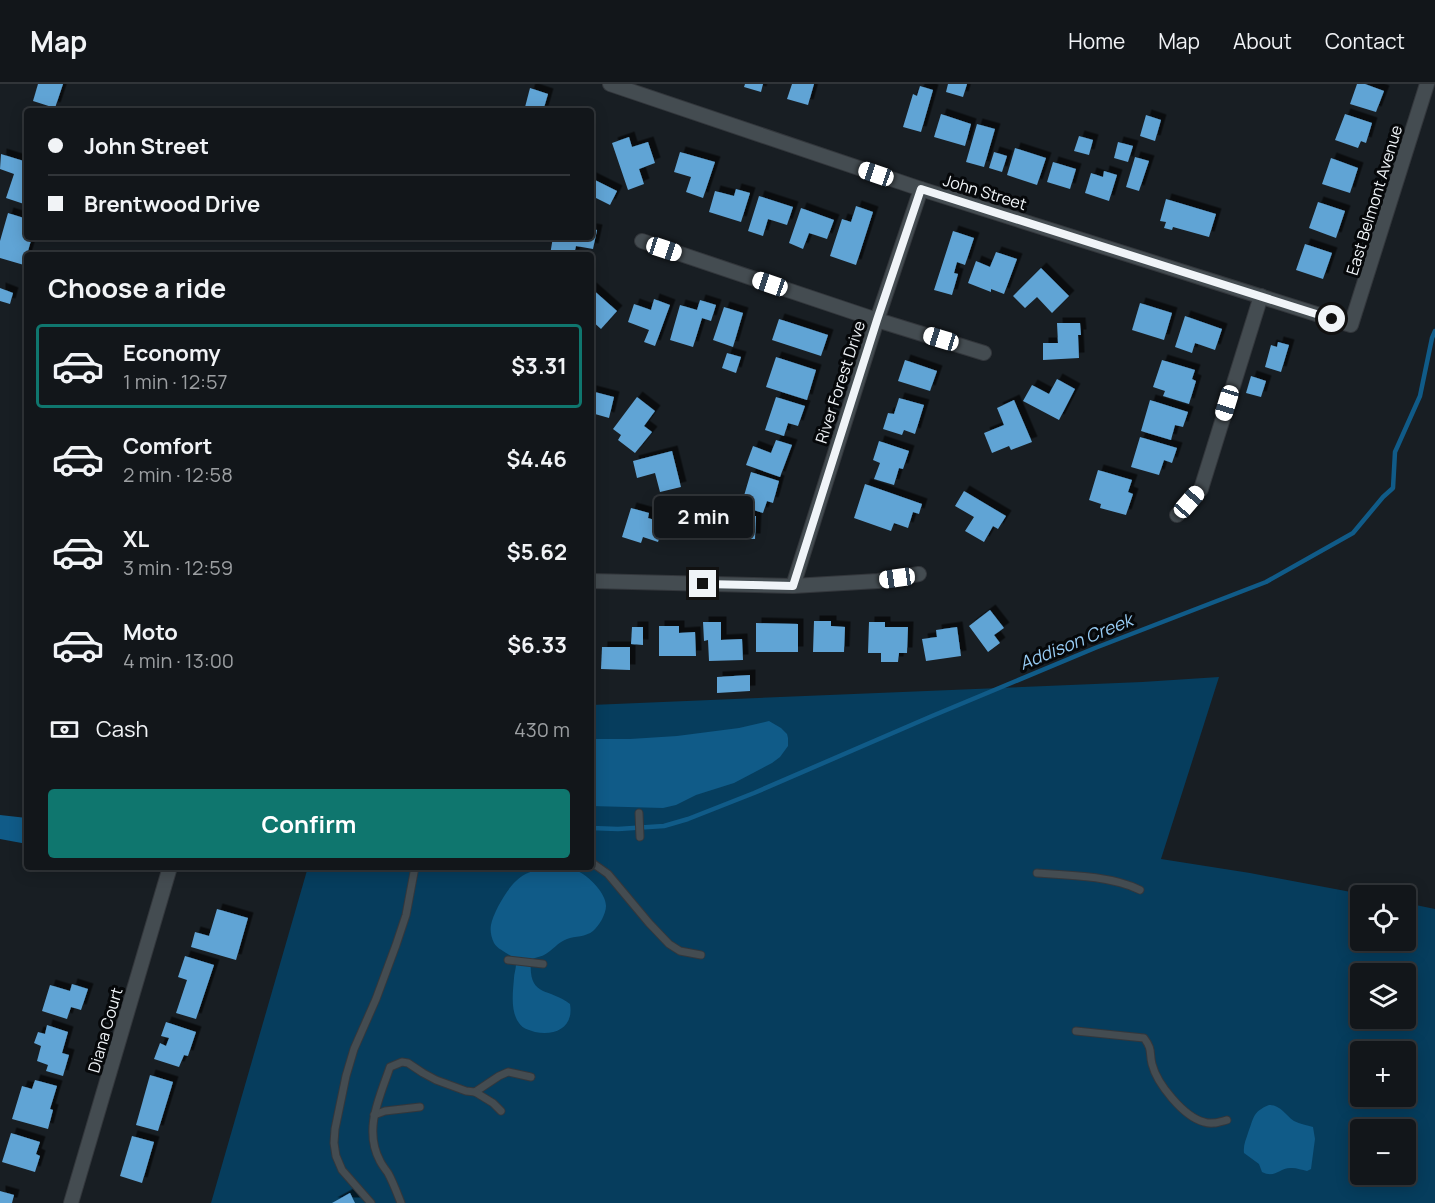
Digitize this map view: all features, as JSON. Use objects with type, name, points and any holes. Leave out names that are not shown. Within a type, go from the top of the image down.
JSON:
[{"type":"street","name":"John Street","points":[[610,84],[634,88],[921,189],[1351,325]]},
{"type":"street","name":"East Belmont Avenue","points":[[1351,325],[1427,84]]},
{"type":"street","name":"River Forest Drive","points":[[793,586],[921,189]]},
{"type":"street","points":[[642,241],[877,320],[984,353]]},
{"type":"street","points":[[1177,515],[1201,489],[1261,296]]},
{"type":"street","points":[[594,581],[793,586],[878,581],[920,574]]},
{"type":"street","name":"Diana Court","points":[[72,1203],[169,870]]},
{"type":"lane","points":[[640,815],[640,837]]},
{"type":"lane","points":[[594,864],[608,874],[648,923],[669,944],[680,951],[701,955]]},
{"type":"lane","points":[[371,1203],[342,1170],[336,1156],[335,1129],[354,1049],[396,945],[406,915],[414,870]]},
{"type":"lane","points":[[1037,873],[1078,875],[1129,885],[1140,890]]},
{"type":"lane","points":[[508,960],[543,964]]},
{"type":"lane","points":[[1076,1031],[1144,1038],[1150,1046],[1152,1065],[1171,1096],[1194,1118],[1205,1123],[1227,1120]]},
{"type":"lane","points":[[395,1203],[402,1203],[374,1146],[374,1115],[390,1067],[402,1062],[408,1063],[436,1080],[475,1092],[501,1111]]},
{"type":"lane","points":[[475,1092],[508,1072],[531,1077]]},
{"type":"lane","points":[[374,1115],[385,1111],[420,1107]]},
{"type":"shaded area","points":[[1219,677],[1161,859],[1350,892],[1350,951],[1416,951],[1416,905],[1435,909],[1435,1203],[211,1203],[307,870],[594,870],[594,705]]},
{"type":"shaded area","points":[[769,721],[787,734],[788,746],[772,763],[734,783],[696,795],[676,805],[663,808],[594,806],[594,739],[677,736],[739,728]]},
{"type":"shaded area","points":[[0,815],[24,818],[24,843],[0,839]]},
{"type":"shaded area","points":[[534,871],[578,871],[599,889],[606,906],[602,920],[593,931],[564,940],[547,953],[531,960],[531,972],[536,986],[570,1004],[569,1019],[566,1024],[562,1029],[549,1033],[524,1028],[516,1018],[513,1001],[516,964],[513,958],[499,949],[491,936],[492,920],[505,895],[519,878]]},
{"type":"shaded area","points":[[1269,1105],[1280,1108],[1294,1121],[1313,1127],[1315,1139],[1311,1169],[1307,1171],[1288,1168],[1274,1174],[1267,1174],[1262,1172],[1259,1164],[1244,1153],[1254,1116],[1259,1110]]},
{"type":"building","points":[[38,84],[63,84],[55,108],[33,101]]},
{"type":"building","points":[[745,84],[763,84],[761,92],[744,87]]},
{"type":"building","points":[[792,84],[814,84],[808,105],[787,99]]},
{"type":"building","points":[[948,84],[967,84],[963,97],[946,92]]},
{"type":"building","points":[[1357,84],[1365,84],[1384,91],[1376,112],[1350,104]]},
{"type":"building","points":[[920,86],[933,90],[921,132],[903,127],[913,94],[917,96]]},
{"type":"building","points":[[530,88],[548,94],[544,108],[525,108]]},
{"type":"building","points":[[941,114],[971,124],[965,146],[934,137]]},
{"type":"building","points":[[1345,114],[1372,123],[1366,143],[1361,141],[1358,148],[1335,140]]},
{"type":"building","points":[[1146,115],[1161,120],[1155,141],[1140,136]]},
{"type":"building","points":[[977,124],[995,129],[984,167],[966,162]]},
{"type":"building","points":[[1079,136],[1093,140],[1089,155],[1074,151]]},
{"type":"building","points":[[629,137],[632,147],[648,142],[655,163],[639,169],[644,184],[628,190],[612,143]]},
{"type":"building","points":[[1118,142],[1133,146],[1128,162],[1114,158]]},
{"type":"building","points":[[1015,148],[1046,158],[1037,185],[1007,175]]},
{"type":"building","points":[[680,152],[715,162],[703,198],[686,192],[691,177],[674,172]]},
{"type":"building","points":[[994,152],[1007,156],[1002,172],[989,168]]},
{"type":"building","points":[[1,154],[24,161],[24,204],[6,198],[14,174],[0,169]]},
{"type":"building","points":[[1135,157],[1149,161],[1139,191],[1126,187]]},
{"type":"building","points":[[1331,158],[1358,168],[1350,193],[1322,184]]},
{"type":"building","points":[[1053,162],[1076,169],[1070,189],[1047,182]]},
{"type":"building","points":[[1104,171],[1117,175],[1109,201],[1085,193],[1091,173],[1103,177]]},
{"type":"building","points":[[594,180],[617,191],[610,205],[594,197]]},
{"type":"building","points":[[736,189],[750,193],[741,222],[709,212],[715,191],[734,196]]},
{"type":"building","points":[[759,196],[793,207],[787,225],[768,219],[763,236],[748,231]]},
{"type":"building","points":[[1166,199],[1216,214],[1209,237],[1173,227],[1172,230],[1164,228],[1166,222],[1160,221]]},
{"type":"building","points":[[1318,202],[1345,211],[1336,238],[1309,228]]},
{"type":"building","points":[[856,206],[873,212],[856,265],[830,256],[842,219],[851,222]]},
{"type":"building","points":[[801,208],[834,220],[827,239],[809,233],[803,249],[789,243]]},
{"type":"building","points":[[8,213],[24,218],[24,240],[31,240],[28,252],[24,252],[24,265],[0,258],[0,241]]},
{"type":"building","points":[[594,230],[597,230],[593,249],[576,246],[575,252],[550,252],[552,240],[594,240]]},
{"type":"building","points":[[953,231],[974,238],[965,265],[957,262],[954,273],[958,274],[952,295],[934,290]]},
{"type":"building","points":[[1305,244],[1332,253],[1323,279],[1296,270]]},
{"type":"building","points":[[996,252],[1017,259],[1004,294],[991,289],[991,292],[968,283],[976,261],[990,267]]},
{"type":"building","points":[[1041,268],[1069,296],[1052,313],[1037,297],[1025,308],[1013,296]]},
{"type":"building","points":[[0,288],[13,293],[10,304],[0,301]]},
{"type":"building","points":[[594,291],[617,311],[601,329],[594,323]]},
{"type":"building","points":[[654,299],[670,305],[655,346],[644,342],[649,330],[628,322],[634,304],[651,310]]},
{"type":"building","points":[[700,300],[716,305],[711,321],[702,318],[693,347],[670,340],[680,305],[697,310]]},
{"type":"building","points":[[1140,303],[1172,313],[1164,340],[1132,330]]},
{"type":"building","points":[[724,307],[743,313],[733,347],[713,340]]},
{"type":"building","points":[[1185,316],[1222,329],[1215,350],[1195,343],[1192,353],[1175,347]]},
{"type":"building","points":[[779,319],[828,335],[821,356],[772,340]]},
{"type":"building","points":[[1057,323],[1080,323],[1079,358],[1043,360],[1043,343],[1058,343]]},
{"type":"building","points":[[1278,342],[1289,345],[1281,372],[1265,367],[1271,345],[1277,347]]},
{"type":"building","points":[[727,353],[741,357],[736,373],[722,368]]},
{"type":"building","points":[[776,357],[816,370],[807,400],[766,387]]},
{"type":"building","points":[[905,360],[937,371],[930,391],[898,381]]},
{"type":"building","points":[[1162,360],[1195,370],[1192,379],[1196,381],[1189,404],[1163,396],[1165,391],[1153,387]]},
{"type":"building","points":[[1251,376],[1266,381],[1261,397],[1246,393]]},
{"type":"building","points":[[1057,379],[1075,389],[1059,420],[1023,401],[1032,385],[1049,394]]},
{"type":"building","points":[[594,392],[614,397],[609,418],[595,414],[594,416]]},
{"type":"building","points":[[637,397],[655,411],[644,426],[652,432],[635,453],[618,440],[621,435],[613,429]]},
{"type":"building","points":[[776,397],[805,406],[798,426],[788,423],[784,436],[765,430]]},
{"type":"building","points":[[899,398],[924,405],[915,434],[904,430],[902,435],[883,429],[888,413],[894,414]]},
{"type":"building","points":[[1014,400],[1032,442],[1011,450],[1009,446],[992,453],[984,433],[1004,425],[997,408]]},
{"type":"building","points":[[1150,400],[1188,412],[1183,427],[1175,425],[1171,440],[1141,431]]},
{"type":"building","points":[[1140,437],[1177,448],[1172,463],[1164,460],[1159,475],[1131,467]]},
{"type":"building","points":[[776,440],[792,445],[780,477],[746,465],[753,446],[771,453]]},
{"type":"building","points":[[879,441],[909,451],[903,469],[899,468],[894,485],[874,479],[880,463],[873,460]]},
{"type":"building","points":[[672,451],[681,487],[660,492],[655,473],[637,478],[633,461]]},
{"type":"building","points":[[1098,470],[1132,480],[1128,492],[1133,494],[1126,515],[1100,508],[1101,504],[1089,500]]},
{"type":"building","points":[[751,472],[779,481],[773,503],[767,501],[763,513],[741,506]]},
{"type":"building","points":[[865,484],[922,504],[919,514],[913,512],[908,528],[894,523],[891,531],[854,518]]},
{"type":"building","points":[[964,491],[1006,516],[998,529],[993,526],[984,542],[965,531],[974,517],[955,506]]},
{"type":"building","points":[[631,508],[649,513],[648,518],[664,523],[658,542],[643,537],[641,543],[622,537]]},
{"type":"building","points":[[703,515],[756,516],[755,539],[703,538]]},
{"type":"building","points":[[990,610],[1004,628],[994,635],[1000,643],[988,652],[969,626]]},
{"type":"building","points":[[814,621],[831,621],[831,626],[845,627],[844,652],[813,652]]},
{"type":"building","points":[[703,622],[721,622],[721,640],[742,639],[743,660],[709,661],[708,640],[704,641]]},
{"type":"building","points":[[869,622],[885,622],[885,627],[908,627],[907,653],[899,653],[898,662],[881,662],[881,653],[868,653]]},
{"type":"building","points":[[756,623],[798,624],[798,652],[756,652]]},
{"type":"building","points":[[659,626],[679,626],[679,633],[695,632],[696,656],[659,656]]},
{"type":"building","points":[[632,627],[643,627],[643,645],[631,644]]},
{"type":"building","points":[[957,627],[961,656],[926,661],[922,639],[937,637],[936,630]]},
{"type":"building","points":[[602,647],[630,647],[630,670],[601,669]]},
{"type":"building","points":[[750,675],[750,691],[717,693],[717,677]]},
{"type":"building","points":[[217,909],[248,918],[236,960],[191,947],[195,932],[209,936]]},
{"type":"building","points":[[185,956],[214,965],[196,1019],[176,1013],[187,980],[178,977]]},
{"type":"building","points":[[72,984],[88,989],[81,1010],[71,1007],[67,1019],[42,1011],[50,985],[70,991]]},
{"type":"building","points":[[166,1022],[196,1032],[188,1056],[184,1055],[179,1067],[154,1059],[160,1043],[166,1046],[169,1038],[161,1036]]},
{"type":"building","points":[[47,1025],[68,1032],[62,1053],[69,1055],[63,1076],[46,1071],[48,1065],[37,1061],[41,1046],[34,1043],[38,1032],[45,1034]]},
{"type":"building","points":[[150,1075],[173,1082],[158,1131],[136,1125]]},
{"type":"building","points":[[35,1080],[57,1086],[50,1109],[53,1110],[48,1129],[12,1119],[22,1086],[32,1089]]},
{"type":"building","points":[[11,1133],[40,1142],[36,1154],[40,1156],[35,1172],[2,1162]]},
{"type":"building","points":[[132,1136],[154,1142],[142,1183],[120,1176]]},
{"type":"building","points":[[0,1191],[14,1195],[12,1203],[0,1203]]},
{"type":"building","points":[[350,1193],[355,1203],[332,1203]]},
{"type":"waterway","name":"Addison Creek","points":[[594,828],[664,826],[688,819],[1095,648],[1266,582],[1353,533],[1393,488],[1395,452],[1420,396],[1435,331]]},
{"type":"route","points":[[703,584],[793,586],[921,189],[1332,319]]}]
